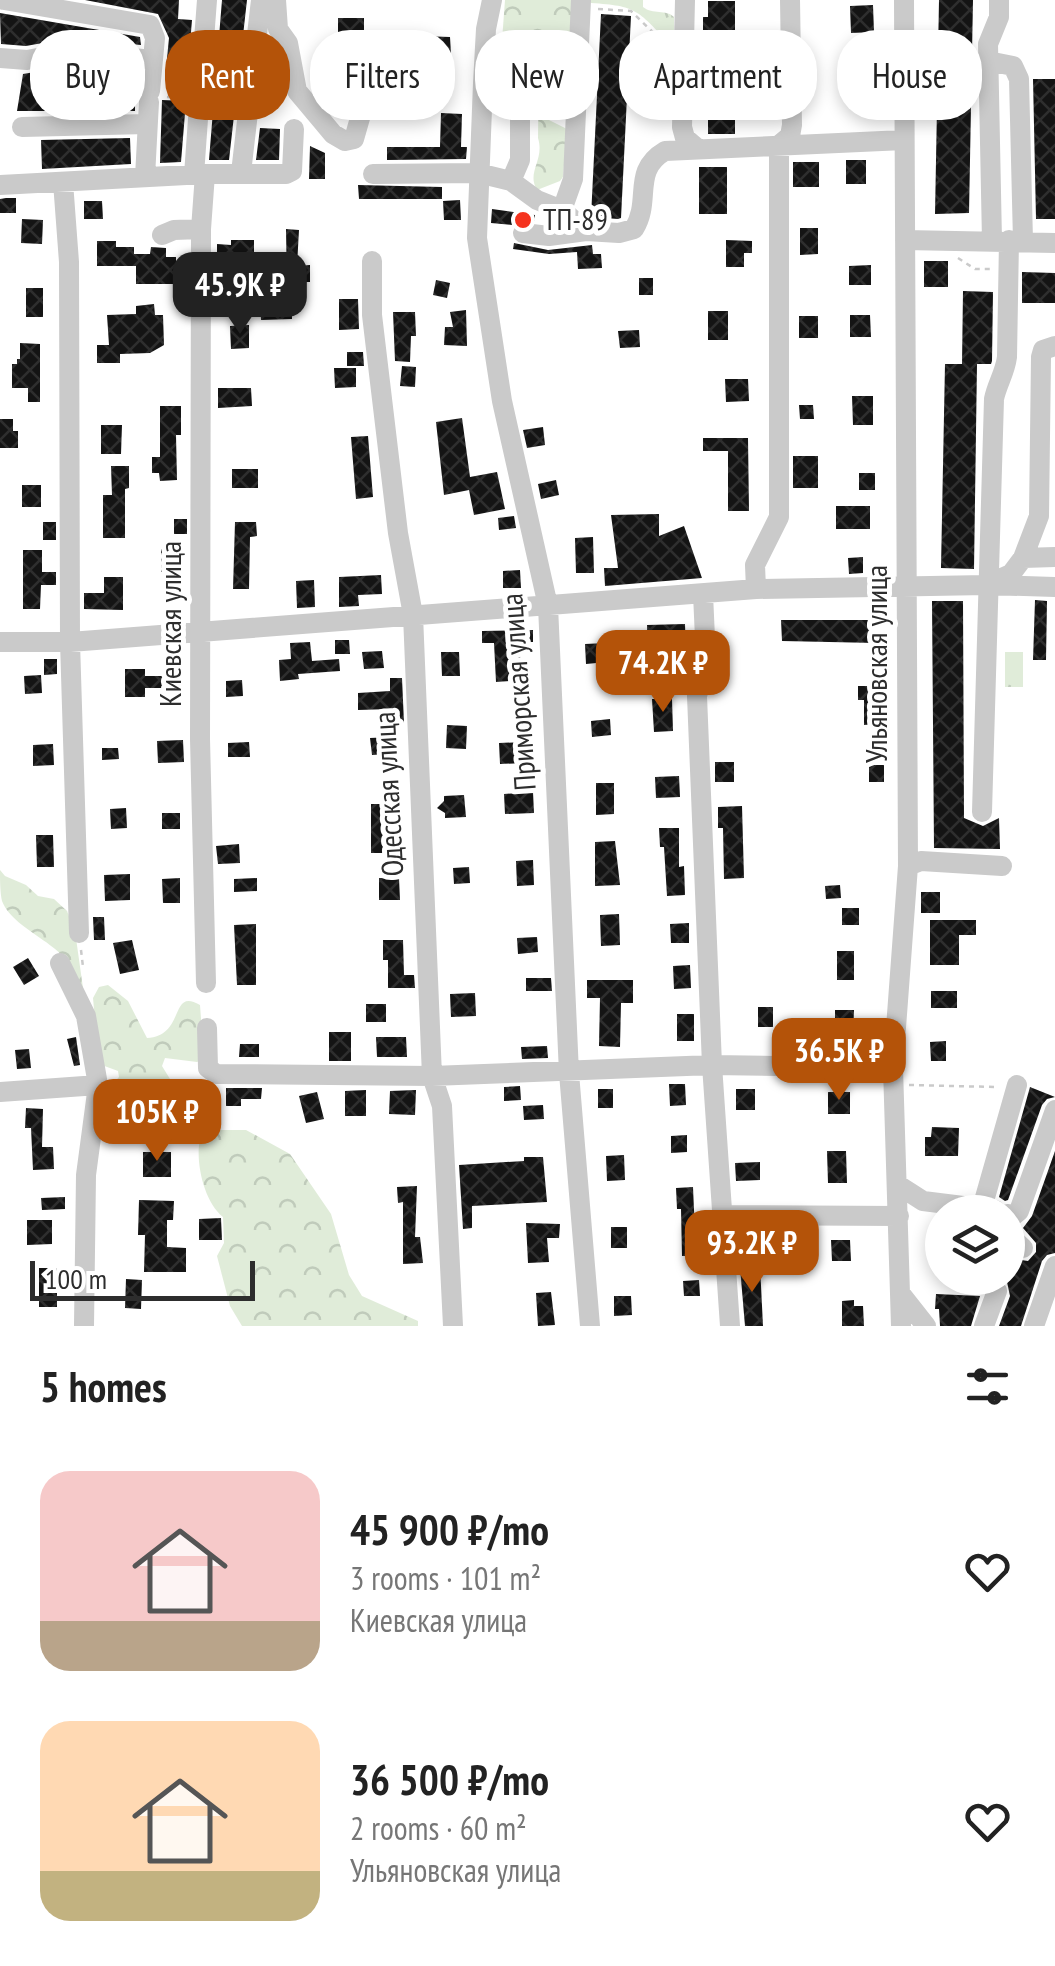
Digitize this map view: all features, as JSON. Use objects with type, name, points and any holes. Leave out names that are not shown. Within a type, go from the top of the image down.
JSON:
[{"type":"street","points":[[4,0],[150,24],[155,38],[146,177]]},
{"type":"street","name":"Киевская улица","points":[[205,30],[207,0]]},
{"type":"street","name":"Приморская улица","points":[[492,0],[486,28],[477,238],[502,401],[548,606],[568,1073],[590,1326]]},
{"type":"street","points":[[685,0],[685,30]]},
{"type":"street","points":[[756,589],[755,565],[779,517],[779,146],[790,136],[792,124],[790,0]]},
{"type":"street","name":"Ульяновская улица","points":[[901,1326],[893,1077],[908,866],[904,0]]},
{"type":"street","points":[[999,0],[999,17],[988,44],[988,61],[1008,241]]},
{"type":"street","points":[[268,3],[288,43],[291,74],[310,108]]},
{"type":"street","points":[[240,173],[268,3]]},
{"type":"street","points":[[562,210],[573,180],[581,4]]},
{"type":"street","points":[[0,58],[27,60],[69,52],[154,60]]},
{"type":"street","points":[[982,812],[994,399],[997,383],[1005,371],[1006,269],[1019,79],[1013,66],[988,61]]},
{"type":"street","points":[[22,126],[151,104]]},
{"type":"street","name":"Киевская улица","points":[[200,120],[200,631],[206,983]]},
{"type":"street","points":[[320,120],[345,141],[354,139],[359,120]]},
{"type":"street","points":[[510,181],[520,160],[520,120]]},
{"type":"street","points":[[682,120],[685,138],[698,149]]},
{"type":"street","points":[[0,185],[200,174],[286,174],[292,171],[294,129]]},
{"type":"street","points":[[523,233],[549,236],[634,229],[642,216],[644,171],[653,158],[665,152],[904,140]]},
{"type":"street","points":[[373,174],[478,173],[510,181],[562,210],[586,231]]},
{"type":"street","points":[[64,182],[69,262],[70,642],[79,933]]},
{"type":"street","points":[[162,235],[174,230],[201,230]]},
{"type":"street","points":[[905,240],[1055,242]]},
{"type":"street","name":"Одесская улица","points":[[372,261],[372,315],[398,533],[413,615],[432,1076],[442,1106],[453,1326]]},
{"type":"street","points":[[986,585],[1011,574],[1047,515],[1042,357],[1043,350],[1055,346]]},
{"type":"street","points":[[1022,558],[1055,557]]},
{"type":"street","points":[[0,642],[70,642],[756,589],[1055,587]]},
{"type":"street","points":[[703,594],[706,660],[697,696],[712,1065],[730,1326]]},
{"type":"street","points":[[908,866],[920,862],[1002,866]]},
{"type":"street","points":[[60,962],[86,1016],[98,1085],[86,1176],[84,1326]]},
{"type":"street","points":[[207,1028],[211,1073],[432,1076],[712,1065],[893,1077]]},
{"type":"street","points":[[0,1092],[98,1085]]},
{"type":"street","points":[[995,1195],[1016,1088]]},
{"type":"street","points":[[1025,1195],[1055,1110]]},
{"type":"street","points":[[898,1184],[925,1202]]},
{"type":"street","points":[[723,1215],[899,1216]]},
{"type":"street","points":[[1034,1326],[1055,1266]]},
{"type":"street","points":[[900,1294],[926,1326]]},
{"type":"street","points":[[984,1326],[995,1295]]},
{"type":"path","points":[[581,4],[631,11],[650,30]]},
{"type":"path","points":[[151,104],[165,103]]},
{"type":"path","points":[[958,258],[975,269],[1006,269]]},
{"type":"path","points":[[79,933],[83,974]]},
{"type":"path","points":[[893,1077],[925,1084],[1016,1088]]},
{"type":"green space","points":[[505,0],[575,0],[572,30],[503,30]]},
{"type":"green space","points":[[588,0],[643,0],[643,7],[674,17],[674,30],[656,30],[627,8]]},
{"type":"green space","points":[[538,120],[549,120],[567,129],[563,177],[537,190],[534,177]]},
{"type":"green space","points":[[1005,652],[1023,652],[1023,687],[1005,687]]},
{"type":"green space","points":[[0,870],[38,896],[54,899],[67,911],[75,931],[83,988],[77,985],[66,960],[9,912],[2,901]]},
{"type":"green space","points":[[108,985],[128,1001],[147,1038],[167,1029],[184,1002],[200,1005],[204,1059],[197,1062],[165,1058],[162,1066],[170,1079],[196,1096],[194,1118],[181,1130],[161,1131],[140,1124],[111,1093],[118,1071],[99,1064],[93,998],[99,987]]},
{"type":"green space","points":[[215,1130],[246,1130],[290,1154],[331,1214],[349,1275],[362,1296],[418,1321],[418,1326],[242,1326],[230,1306],[217,1256],[224,1243],[223,1217],[206,1192],[200,1170],[200,1139]]},
{"type":"building","points":[[85,0],[179,0],[178,19],[192,20],[191,30],[165,30],[158,14]]},
{"type":"building","points":[[222,0],[247,0],[244,30],[220,30]]},
{"type":"building","points":[[939,0],[973,0],[972,30],[938,30]]},
{"type":"building","points":[[708,1],[735,1],[735,30],[703,30],[703,17],[708,17]]},
{"type":"building","points":[[873,5],[874,30],[851,30],[850,6]]},
{"type":"building","points":[[0,13],[99,30],[30,30],[30,45],[1,44]]},
{"type":"building","points":[[601,14],[631,16],[630,30],[619,30],[619,120],[626,120],[618,219],[591,217],[596,120],[599,120]]},
{"type":"building","points":[[338,18],[364,18],[364,30],[338,30]]},
{"type":"building","points":[[30,73],[30,111],[17,111],[23,74]]},
{"type":"building","points":[[1033,79],[1055,79],[1055,219],[1036,219]]},
{"type":"building","points":[[162,100],[165,100],[165,120],[184,120],[181,162],[160,163]]},
{"type":"building","points":[[455,114],[462,114],[461,147],[467,147],[466,159],[387,160],[387,147],[440,147],[441,120],[455,120]]},
{"type":"building","points":[[212,120],[234,120],[229,160],[209,160]]},
{"type":"building","points":[[708,120],[735,120],[735,134],[708,134]]},
{"type":"building","points":[[937,120],[971,120],[969,213],[935,214]]},
{"type":"building","points":[[260,128],[280,129],[279,160],[256,160]]},
{"type":"building","points":[[130,138],[131,164],[42,169],[41,140]]},
{"type":"building","points":[[310,146],[325,153],[325,179],[309,179]]},
{"type":"building","points":[[846,160],[866,160],[866,184],[846,184]]},
{"type":"building","points":[[793,162],[819,162],[819,187],[793,187]]},
{"type":"building","points":[[699,167],[727,167],[727,214],[699,214]]},
{"type":"building","points":[[358,185],[442,187],[442,199],[359,199]]},
{"type":"building","points":[[16,198],[16,213],[0,213],[0,199]]},
{"type":"building","points":[[460,200],[461,220],[444,220],[443,201]]},
{"type":"building","points":[[84,201],[102,201],[103,219],[84,219]]},
{"type":"building","points":[[492,209],[535,215],[535,221],[491,223]]},
{"type":"building","points":[[22,219],[43,220],[42,244],[21,243]]},
{"type":"building","points":[[800,228],[818,228],[818,254],[800,255]]},
{"type":"building","points":[[286,229],[299,230],[297,266],[310,265],[310,282],[296,282],[295,287],[287,287]]},
{"type":"building","points":[[231,240],[254,240],[254,257],[217,256],[217,244],[231,245]]},
{"type":"building","points":[[726,240],[752,241],[752,253],[744,253],[744,267],[726,267]]},
{"type":"building","points":[[97,241],[116,241],[116,247],[134,247],[134,254],[150,254],[151,247],[166,248],[166,257],[176,257],[176,284],[136,284],[136,266],[97,266]]},
{"type":"building","points":[[514,243],[548,250],[592,245],[593,254],[601,254],[602,268],[578,269],[577,252],[549,254],[513,249]]},
{"type":"building","points":[[924,261],[948,261],[948,287],[924,287]]},
{"type":"building","points":[[871,265],[871,285],[849,285],[849,266]]},
{"type":"building","points":[[1022,272],[1055,273],[1055,303],[1022,303]]},
{"type":"building","points":[[639,278],[653,278],[653,295],[639,295]]},
{"type":"building","points":[[436,280],[450,283],[447,298],[433,295]]},
{"type":"building","points":[[26,288],[43,288],[43,317],[26,317]]},
{"type":"building","points":[[291,289],[292,319],[261,320],[260,290]]},
{"type":"building","points":[[963,291],[993,292],[992,361],[977,364],[974,569],[941,568],[945,364],[962,364]]},
{"type":"building","points":[[339,299],[358,299],[359,329],[339,330]]},
{"type":"building","points":[[154,304],[155,315],[163,315],[164,345],[150,353],[120,354],[120,363],[97,363],[97,345],[109,345],[107,315],[136,314],[136,306]]},
{"type":"building","points":[[466,310],[467,346],[444,345],[445,327],[453,327],[450,312]]},
{"type":"building","points":[[708,311],[728,311],[728,340],[708,340]]},
{"type":"building","points":[[393,312],[415,312],[416,336],[411,336],[410,362],[395,361]]},
{"type":"building","points":[[850,315],[870,315],[871,337],[850,337]]},
{"type":"building","points":[[799,316],[818,316],[818,338],[799,338]]},
{"type":"building","points":[[249,325],[249,348],[231,349],[230,326]]},
{"type":"building","points":[[639,330],[640,347],[620,348],[618,331]]},
{"type":"building","points":[[20,343],[40,344],[40,402],[28,402],[28,388],[12,388],[12,364],[20,359]]},
{"type":"building","points":[[347,352],[363,352],[364,366],[347,366]]},
{"type":"building","points":[[402,366],[416,367],[415,387],[400,386]]},
{"type":"building","points":[[334,368],[356,368],[356,387],[335,388]]},
{"type":"building","points":[[725,379],[748,379],[749,401],[726,402]]},
{"type":"building","points":[[218,388],[251,388],[252,406],[218,408]]},
{"type":"building","points":[[852,396],[873,396],[873,425],[853,425]]},
{"type":"building","points":[[799,405],[813,405],[814,419],[800,419]]},
{"type":"building","points":[[160,406],[181,406],[181,435],[176,435],[177,480],[160,481],[159,473],[152,473],[152,457],[160,457]]},
{"type":"building","points":[[462,418],[470,477],[497,472],[505,509],[474,515],[469,490],[444,495],[436,422]]},
{"type":"building","points":[[0,419],[13,419],[18,448],[0,448]]},
{"type":"building","points":[[101,425],[122,425],[121,454],[101,454]]},
{"type":"building","points":[[543,427],[545,445],[527,448],[523,430]]},
{"type":"building","points":[[368,436],[373,497],[356,499],[351,437]]},
{"type":"building","points":[[703,438],[748,438],[749,511],[728,511],[728,451],[703,451]]},
{"type":"building","points":[[793,456],[818,456],[818,488],[793,488]]},
{"type":"building","points":[[111,466],[129,466],[125,538],[103,538],[103,495],[112,495]]},
{"type":"building","points":[[232,469],[258,469],[258,488],[232,488]]},
{"type":"building","points":[[859,473],[875,473],[875,490],[859,490]]},
{"type":"building","points":[[556,480],[559,495],[541,499],[538,484]]},
{"type":"building","points":[[22,485],[41,485],[41,507],[22,507]]},
{"type":"building","points":[[836,506],[870,506],[870,529],[836,529]]},
{"type":"building","points":[[659,514],[659,536],[684,526],[702,578],[605,586],[604,568],[618,568],[611,515]]},
{"type":"building","points":[[514,516],[516,528],[499,530],[498,518]]},
{"type":"building","points":[[174,519],[187,519],[187,534],[174,534]]},
{"type":"building","points":[[43,522],[56,522],[56,540],[43,540]]},
{"type":"building","points":[[235,522],[256,522],[257,536],[250,537],[249,589],[233,589]]},
{"type":"building","points":[[593,537],[594,573],[576,573],[575,538]]},
{"type":"building","points":[[161,549],[178,549],[178,571],[161,572]]},
{"type":"building","points":[[23,550],[42,550],[42,572],[56,572],[56,585],[41,585],[40,609],[23,609]]},
{"type":"building","points":[[863,557],[863,573],[849,574],[848,558]]},
{"type":"building","points":[[520,570],[521,588],[503,588],[503,571]]},
{"type":"building","points":[[381,575],[382,594],[358,595],[359,606],[339,607],[339,577]]},
{"type":"building","points":[[104,577],[123,577],[123,610],[84,609],[84,593],[104,593]]},
{"type":"building","points":[[314,580],[315,607],[297,608],[296,581]]},
{"type":"building","points":[[1035,600],[1047,601],[1046,660],[1033,660]]},
{"type":"building","points":[[932,601],[963,601],[964,818],[983,826],[999,818],[1000,849],[934,848]]},
{"type":"building","points":[[781,620],[876,620],[876,643],[782,641]]},
{"type":"building","points":[[685,624],[686,655],[648,656],[647,625]]},
{"type":"building","points":[[533,630],[533,642],[519,642],[522,680],[496,682],[494,643],[482,643],[482,631]]},
{"type":"building","points":[[335,640],[349,640],[350,654],[335,654]]},
{"type":"building","points":[[310,642],[312,661],[339,659],[340,671],[298,674],[299,679],[280,681],[279,660],[291,659],[290,643]]},
{"type":"building","points":[[606,643],[607,662],[586,664],[585,644]]},
{"type":"building","points":[[382,651],[384,668],[364,669],[362,652]]},
{"type":"building","points":[[441,652],[459,652],[460,676],[442,676]]},
{"type":"building","points":[[44,659],[57,659],[57,674],[44,675]]},
{"type":"building","points":[[125,669],[145,669],[145,676],[182,676],[182,688],[145,688],[145,697],[125,697]]},
{"type":"building","points":[[41,675],[42,693],[25,694],[24,676]]},
{"type":"building","points":[[390,678],[402,678],[404,723],[391,723],[391,709],[358,710],[358,693],[390,691]]},
{"type":"building","points":[[242,680],[243,696],[226,697],[226,681]]},
{"type":"building","points":[[858,686],[878,686],[878,724],[864,725],[864,700],[858,700]]},
{"type":"building","points":[[652,699],[672,699],[673,731],[654,732]]},
{"type":"building","points":[[610,719],[611,735],[592,737],[591,721]]},
{"type":"building","points":[[447,725],[467,726],[466,749],[446,748]]},
{"type":"building","points":[[391,737],[392,754],[372,755],[370,738]]},
{"type":"building","points":[[183,740],[184,762],[158,763],[157,741]]},
{"type":"building","points":[[249,742],[250,757],[228,757],[228,743]]},
{"type":"building","points":[[524,742],[526,763],[500,764],[499,743]]},
{"type":"building","points":[[53,744],[54,765],[33,766],[33,745]]},
{"type":"building","points":[[102,748],[118,748],[119,759],[102,760]]},
{"type":"building","points":[[715,762],[734,762],[734,782],[715,782]]},
{"type":"building","points":[[869,765],[884,765],[884,782],[869,782]]},
{"type":"building","points":[[679,776],[680,797],[656,798],[655,777]]},
{"type":"building","points":[[596,783],[614,783],[614,814],[596,815]]},
{"type":"building","points":[[533,792],[534,813],[505,814],[504,794]]},
{"type":"building","points":[[464,795],[466,817],[445,818],[445,813],[437,808],[444,796]]},
{"type":"building","points":[[371,804],[395,804],[399,853],[371,853]]},
{"type":"building","points":[[742,806],[744,878],[724,879],[723,828],[718,828],[718,807]]},
{"type":"building","points":[[126,808],[127,828],[111,829],[110,809]]},
{"type":"building","points":[[162,813],[180,813],[180,829],[162,829]]},
{"type":"building","points":[[659,828],[679,828],[679,867],[684,866],[685,895],[667,896]]},
{"type":"building","points":[[36,835],[53,835],[54,867],[37,867]]},
{"type":"building","points":[[615,841],[620,885],[595,886],[595,842]]},
{"type":"building","points":[[239,844],[240,863],[218,864],[216,846]]},
{"type":"building","points":[[533,860],[534,885],[517,886],[516,861]]},
{"type":"building","points":[[469,867],[470,883],[454,884],[453,868]]},
{"type":"building","points":[[130,874],[130,900],[105,901],[104,875]]},
{"type":"building","points":[[180,878],[180,903],[163,903],[162,879]]},
{"type":"building","points":[[257,878],[257,891],[234,892],[234,879]]},
{"type":"building","points":[[379,878],[399,878],[400,900],[379,900]]},
{"type":"building","points":[[840,885],[841,898],[826,899],[825,886]]},
{"type":"building","points":[[921,892],[940,892],[940,913],[921,913]]},
{"type":"building","points":[[842,908],[859,908],[859,925],[842,925]]},
{"type":"building","points":[[619,914],[620,945],[601,946],[600,915]]},
{"type":"building","points":[[93,917],[104,917],[105,940],[94,940]]},
{"type":"building","points":[[930,920],[976,920],[976,935],[959,935],[959,965],[930,965]]},
{"type":"building","points":[[689,923],[689,943],[671,943],[670,924]]},
{"type":"building","points":[[256,924],[256,985],[237,985],[234,925]]},
{"type":"building","points":[[537,937],[538,952],[518,954],[517,938]]},
{"type":"building","points":[[132,940],[139,970],[120,974],[113,943]]},
{"type":"building","points":[[383,940],[403,940],[404,975],[414,975],[415,988],[388,988]]},
{"type":"building","points":[[837,951],[854,951],[854,980],[837,980]]},
{"type":"building","points":[[28,958],[39,976],[24,985],[13,967]]},
{"type":"building","points":[[690,965],[691,988],[674,989],[673,966]]},
{"type":"building","points":[[526,978],[551,978],[552,991],[526,991]]},
{"type":"building","points":[[587,980],[633,980],[633,1003],[621,1003],[620,1047],[599,1046],[600,998],[587,998]]},
{"type":"building","points":[[931,991],[957,991],[957,1008],[931,1008]]},
{"type":"building","points":[[475,993],[476,1016],[451,1017],[450,994]]},
{"type":"building","points":[[366,1004],[386,1004],[386,1022],[366,1022]]},
{"type":"building","points":[[758,1007],[773,1007],[773,1027],[758,1027]]},
{"type":"building","points":[[835,1010],[854,1010],[853,1036],[835,1036]]},
{"type":"building","points":[[677,1014],[694,1014],[694,1041],[677,1041]]},
{"type":"building","points":[[329,1032],[351,1032],[351,1061],[329,1061]]},
{"type":"building","points":[[76,1037],[80,1065],[74,1066],[67,1039]]},
{"type":"building","points":[[376,1037],[406,1037],[407,1057],[377,1057]]},
{"type":"building","points":[[946,1041],[946,1061],[931,1061],[930,1042]]},
{"type":"building","points":[[240,1044],[259,1044],[259,1057],[239,1057]]},
{"type":"building","points":[[547,1046],[548,1058],[522,1059],[521,1047]]},
{"type":"building","points":[[29,1049],[31,1068],[17,1069],[15,1050]]},
{"type":"building","points":[[669,1084],[685,1084],[686,1105],[670,1106]]},
{"type":"building","points":[[520,1086],[521,1100],[504,1101],[504,1087]]},
{"type":"building","points":[[1030,1087],[1055,1097],[1042,1105],[1010,1195],[1000,1195]]},
{"type":"building","points":[[226,1088],[262,1088],[261,1099],[241,1099],[241,1106],[226,1106]]},
{"type":"building","points":[[598,1089],[613,1089],[613,1108],[598,1108]]},
{"type":"building","points":[[736,1089],[755,1089],[755,1110],[736,1110]]},
{"type":"building","points":[[366,1090],[366,1116],[345,1116],[345,1091]]},
{"type":"building","points":[[416,1090],[415,1115],[389,1114],[390,1091]]},
{"type":"building","points":[[317,1092],[324,1119],[306,1123],[299,1096]]},
{"type":"building","points":[[828,1092],[850,1092],[850,1114],[828,1114]]},
{"type":"building","points":[[543,1105],[544,1119],[524,1120],[523,1106]]},
{"type":"building","points":[[26,1108],[43,1109],[42,1147],[53,1147],[54,1169],[33,1170],[31,1128],[25,1128]]},
{"type":"building","points":[[932,1127],[959,1128],[958,1156],[925,1156],[925,1137],[931,1137]]},
{"type":"building","points":[[687,1135],[687,1152],[671,1153],[671,1136]]},
{"type":"building","points":[[827,1151],[846,1151],[847,1183],[828,1183]]},
{"type":"building","points":[[1055,1151],[1055,1253],[1042,1261],[1021,1326],[999,1326],[1010,1295],[1025,1295],[1025,1261],[1036,1252],[1036,1243],[1025,1230]]},
{"type":"building","points":[[143,1152],[171,1152],[171,1177],[143,1177]]},
{"type":"building","points":[[624,1155],[625,1180],[607,1181],[606,1156]]},
{"type":"building","points":[[524,1157],[543,1157],[547,1202],[472,1206],[472,1228],[463,1229],[459,1165],[524,1161]]},
{"type":"building","points":[[760,1162],[760,1180],[736,1181],[735,1163]]},
{"type":"building","points":[[417,1186],[415,1237],[420,1237],[423,1263],[403,1264],[403,1202],[398,1203],[397,1187]]},
{"type":"building","points":[[693,1187],[696,1256],[682,1256],[681,1209],[677,1209],[676,1188]]},
{"type":"building","points":[[65,1197],[65,1209],[42,1210],[41,1198]]},
{"type":"building","points":[[139,1200],[174,1201],[173,1220],[167,1220],[167,1247],[186,1248],[186,1272],[144,1272],[145,1235],[138,1235]]},
{"type":"building","points":[[221,1218],[222,1240],[199,1240],[199,1219]]},
{"type":"building","points":[[27,1220],[52,1220],[52,1244],[27,1245]]},
{"type":"building","points":[[526,1223],[560,1224],[559,1238],[547,1238],[549,1262],[528,1263]]},
{"type":"building","points":[[611,1227],[627,1227],[627,1248],[611,1248]]},
{"type":"building","points":[[831,1240],[850,1240],[851,1261],[832,1261]]},
{"type":"building","points":[[760,1265],[763,1326],[745,1326],[740,1267]]},
{"type":"building","points":[[39,1268],[57,1268],[57,1307],[39,1307]]},
{"type":"building","points":[[126,1279],[142,1280],[141,1309],[125,1308]]},
{"type":"building","points":[[699,1280],[700,1296],[684,1296],[683,1281]]},
{"type":"building","points":[[551,1292],[555,1325],[538,1326],[536,1293]]},
{"type":"building","points":[[936,1295],[980,1296],[971,1326],[940,1326],[939,1309],[935,1309]]},
{"type":"building","points":[[614,1296],[631,1296],[632,1315],[614,1316]]},
{"type":"building","points":[[854,1300],[854,1306],[863,1306],[864,1326],[842,1326],[842,1301]]},
{"type":"place","name":"ТП-89","points":[[523,220]]}]
